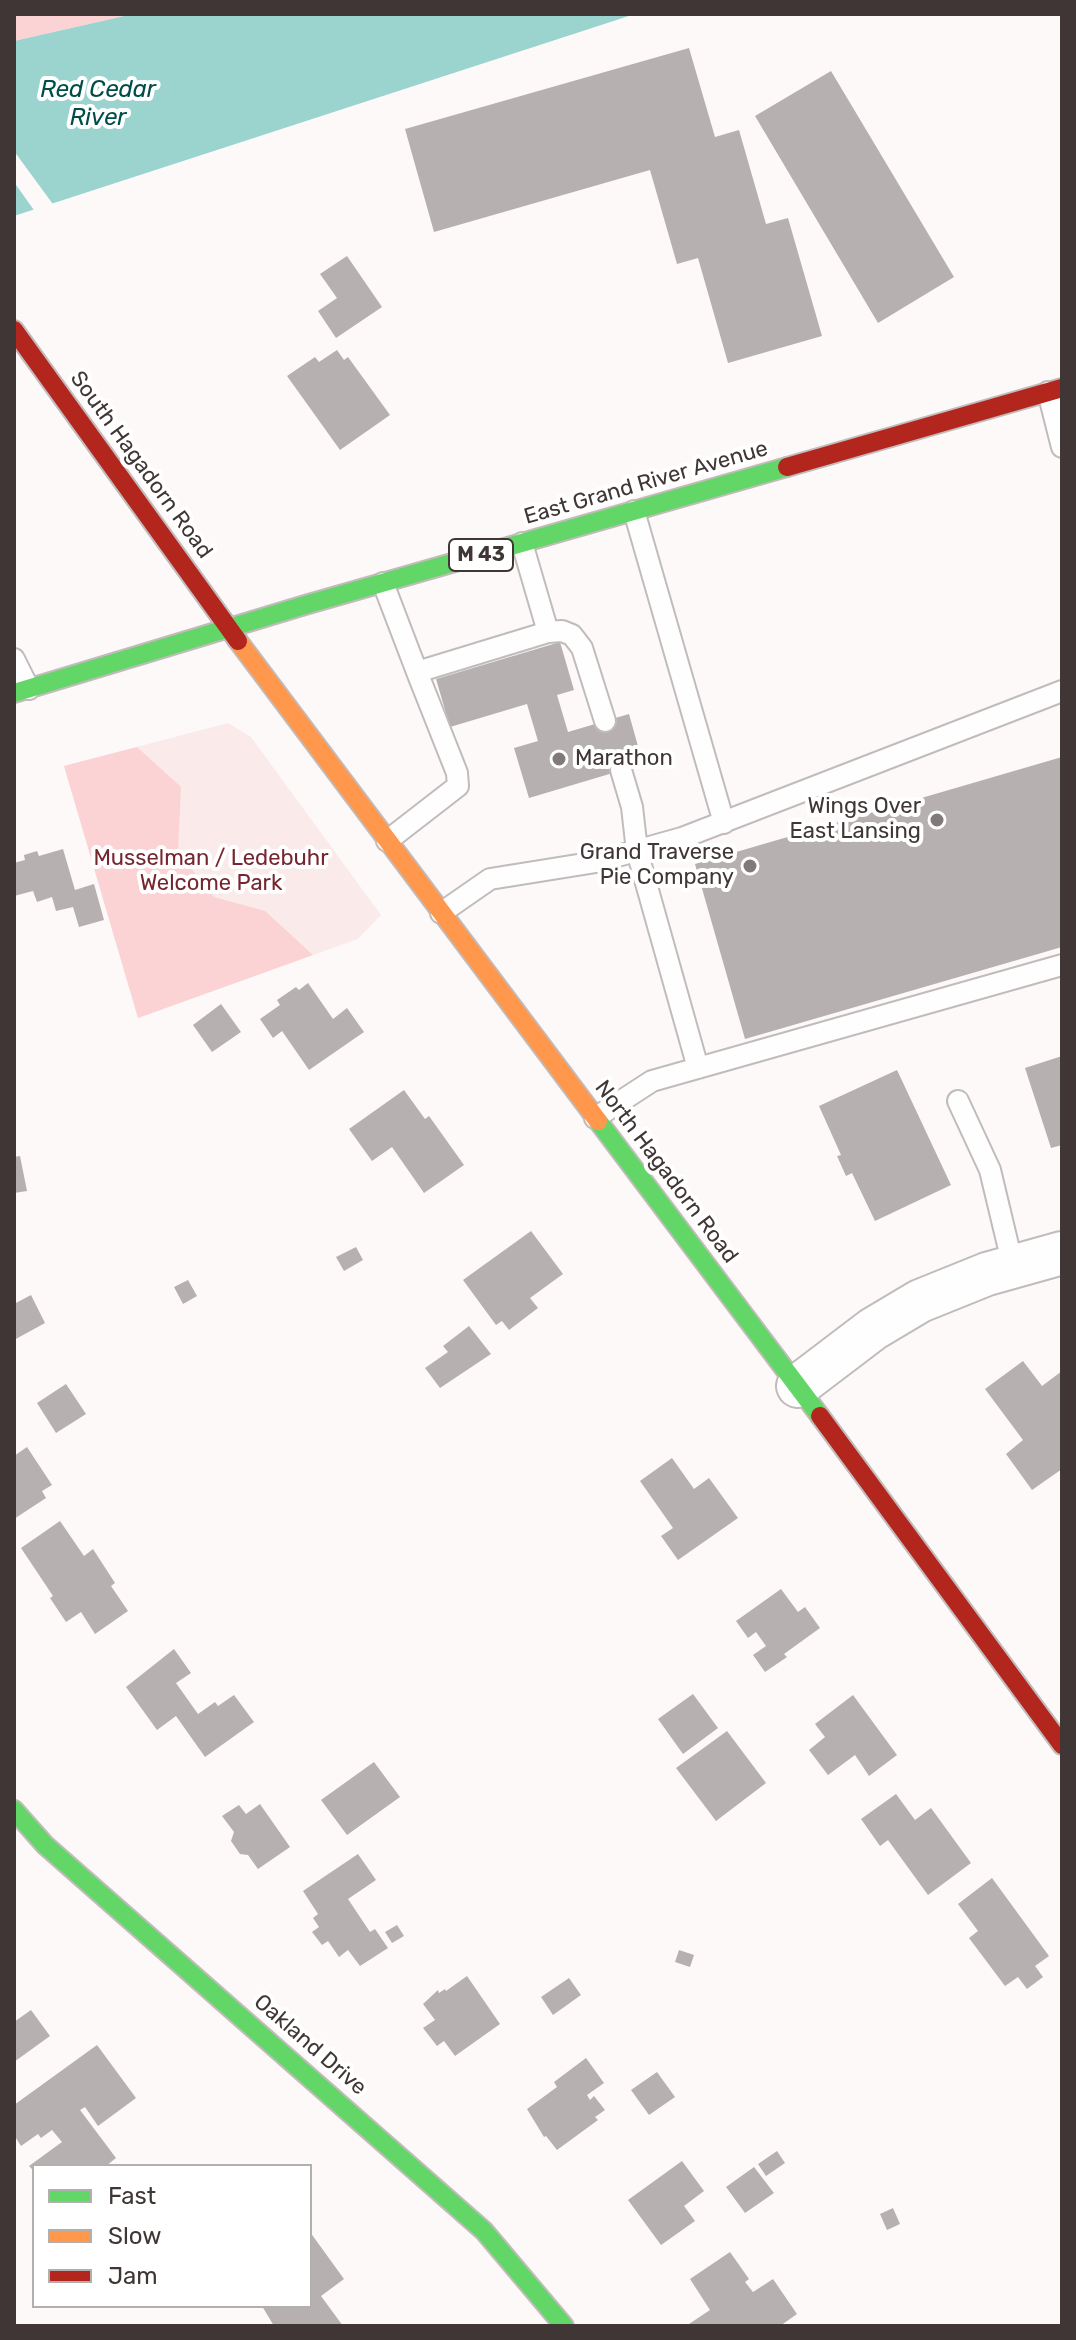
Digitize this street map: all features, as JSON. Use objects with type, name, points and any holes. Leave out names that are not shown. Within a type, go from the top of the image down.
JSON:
[{"type":"street","name":"South Hagadorn Road","points":[[14,330],[229,629]]},
{"type":"street","name":"East Grand River Avenue","points":[[21,691],[383,583],[1055,390]]},
{"type":"street","name":"North Hagadorn Road","points":[[229,629],[798,1386],[1062,1745]]},
{"type":"street","points":[[798,1386],[873,1329],[920,1301],[987,1274],[1062,1253]]},
{"type":"street","name":"Oakland Drive","points":[[14,1810],[45,1845],[484,2231],[564,2326]]},
{"type":"lane","points":[[1055,390],[1062,447]]},
{"type":"lane","points":[[634,511],[724,823]]},
{"type":"lane","points":[[522,543],[548,632]]},
{"type":"lane","points":[[383,583],[457,773],[458,786],[387,841]]},
{"type":"lane","points":[[417,672],[548,632],[562,631],[572,635],[582,648],[605,721]]},
{"type":"lane","points":[[14,659],[21,691]]},
{"type":"lane","points":[[441,913],[490,879],[596,862],[724,823],[1062,691]]},
{"type":"lane","points":[[621,770],[632,807],[637,851],[698,1068]]},
{"type":"lane","points":[[595,1118],[652,1081],[1062,965]]},
{"type":"lane","points":[[958,1101],[990,1170],[1013,1266]]},
{"type":"green space","name":"Musselman / Ledebuhr Welcome Park","points":[[228,723],[251,737],[381,915],[358,939],[138,1018],[64,766]]},
{"type":"shaded area","points":[[14,14],[133,14],[14,41]]},
{"type":"shaded area","points":[[137,747],[181,787],[178,852],[214,897],[265,911],[313,955],[138,1018],[64,766]]},
{"type":"water","name":"Red Cedar River","points":[[133,14],[635,14],[14,216],[14,41]]},
{"type":"pier","points":[[14,151],[55,207],[36,213],[14,182]]},
{"type":"building","points":[[689,48],[715,137],[739,130],[766,224],[788,218],[822,336],[728,363],[698,258],[677,264],[650,170],[434,232],[405,129]]},
{"type":"building","points":[[831,71],[954,277],[878,323],[755,116]]},
{"type":"building","points":[[347,256],[382,307],[336,338],[318,311],[337,298],[320,274]]},
{"type":"building","points":[[337,350],[344,360],[348,357],[390,415],[340,450],[287,376],[315,357],[319,362]]},
{"type":"building","points":[[560,642],[574,690],[557,695],[568,732],[629,714],[643,764],[529,798],[514,748],[538,741],[527,704],[450,727],[436,679]]},
{"type":"building","points":[[1062,757],[1062,947],[745,1039],[695,864]]},
{"type":"building","points":[[63,849],[75,890],[94,884],[104,920],[79,927],[73,907],[56,911],[52,897],[37,902],[33,891],[14,896],[14,863],[25,860],[24,855],[37,851],[39,856]]},
{"type":"building","points":[[308,983],[333,1019],[347,1008],[364,1032],[309,1070],[282,1031],[273,1038],[260,1019],[280,1005],[277,1000]]},
{"type":"building","points":[[221,1004],[241,1032],[212,1052],[193,1025]]},
{"type":"building","points":[[1062,1056],[1062,1145],[1051,1148],[1025,1068]]},
{"type":"building","points":[[897,1070],[951,1185],[875,1221],[852,1173],[846,1176],[837,1156],[841,1155],[819,1106]]},
{"type":"building","points":[[404,1090],[425,1119],[429,1116],[464,1165],[424,1193],[392,1147],[372,1161],[349,1129]]},
{"type":"building","points":[[20,1156],[27,1191],[14,1193],[14,1157]]},
{"type":"building","points":[[531,1231],[563,1274],[530,1298],[538,1308],[509,1330],[502,1321],[496,1325],[463,1280]]},
{"type":"building","points":[[356,1247],[363,1260],[344,1271],[336,1257]]},
{"type":"building","points":[[188,1280],[197,1296],[183,1304],[174,1287]]},
{"type":"building","points":[[31,1295],[45,1323],[14,1340],[14,1304]]},
{"type":"building","points":[[469,1326],[491,1354],[440,1388],[425,1368],[448,1352],[443,1346]]},
{"type":"building","points":[[1023,1361],[1042,1386],[1062,1371],[1062,1469],[1032,1490],[1006,1454],[1023,1440],[985,1389]]},
{"type":"building","points":[[66,1384],[86,1414],[56,1433],[37,1403]]},
{"type":"building","points":[[27,1447],[52,1485],[42,1491],[46,1498],[14,1519],[14,1456]]},
{"type":"building","points":[[672,1458],[694,1489],[709,1478],[738,1518],[678,1560],[661,1536],[673,1528],[640,1481]]},
{"type":"building","points":[[60,1521],[84,1556],[93,1549],[115,1583],[111,1586],[128,1611],[95,1634],[81,1612],[66,1622],[50,1598],[53,1596],[21,1548]]},
{"type":"building","points":[[781,1589],[798,1612],[805,1607],[820,1628],[765,1672],[753,1655],[766,1646],[756,1632],[748,1638],[736,1621]]},
{"type":"building","points":[[174,1649],[191,1673],[176,1683],[198,1714],[215,1702],[218,1706],[234,1695],[254,1722],[205,1757],[176,1716],[157,1730],[126,1687]]},
{"type":"building","points":[[693,1694],[718,1728],[683,1754],[658,1719]]},
{"type":"building","points":[[853,1695],[897,1755],[869,1776],[855,1755],[828,1775],[809,1750],[825,1737],[815,1724]]},
{"type":"building","points":[[727,1731],[766,1783],[716,1821],[676,1768]]},
{"type":"building","points":[[374,1762],[400,1797],[347,1835],[321,1800]]},
{"type":"building","points":[[896,1794],[915,1820],[931,1808],[971,1863],[928,1895],[888,1840],[880,1846],[861,1819]]},
{"type":"building","points":[[260,1804],[290,1847],[258,1869],[248,1855],[240,1854],[231,1841],[234,1832],[222,1816],[239,1805],[246,1814]]},
{"type":"building","points":[[358,1854],[376,1880],[348,1899],[370,1932],[375,1929],[388,1948],[360,1966],[348,1950],[339,1957],[328,1941],[322,1945],[312,1932],[319,1927],[313,1918],[318,1914],[303,1891]]},
{"type":"building","points":[[992,1878],[1049,1956],[1035,1966],[1043,1977],[1027,1989],[1018,1977],[1005,1986],[969,1938],[978,1931],[958,1904]]},
{"type":"building","points":[[397,1925],[404,1936],[392,1943],[385,1932]]},
{"type":"building","points":[[679,1950],[694,1955],[690,1967],[675,1962]]},
{"type":"building","points":[[467,1976],[500,2024],[455,2056],[444,2041],[437,2046],[423,2028],[435,2020],[423,2004],[438,1990],[439,1993],[446,1991]]},
{"type":"building","points":[[569,1978],[581,1995],[553,2015],[541,1997]]},
{"type":"building","points":[[31,2010],[50,2036],[14,2062],[14,2022]]},
{"type":"building","points":[[97,2045],[136,2098],[98,2126],[85,2107],[80,2110],[116,2158],[108,2164],[32,2164],[32,2169],[29,2166],[62,2142],[52,2130],[41,2138],[38,2134],[21,2146],[14,2135],[14,2105]]},
{"type":"building","points":[[586,2058],[604,2083],[587,2095],[590,2100],[594,2096],[605,2110],[595,2117],[598,2120],[557,2150],[544,2137],[527,2109],[557,2087],[554,2082]]},
{"type":"building","points":[[657,2072],[675,2097],[649,2115],[631,2090]]},
{"type":"building","points":[[777,2151],[785,2163],[766,2176],[758,2164]]},
{"type":"building","points":[[682,2161],[704,2191],[684,2206],[695,2221],[661,2245],[628,2200]]},
{"type":"building","points":[[754,2167],[774,2193],[745,2213],[726,2187]]},
{"type":"building","points":[[893,2208],[900,2224],[887,2230],[880,2214]]},
{"type":"building","points":[[312,2235],[344,2279],[321,2296],[343,2326],[274,2326],[263,2308],[312,2308]]},
{"type":"building","points":[[730,2252],[749,2279],[745,2282],[753,2292],[773,2279],[797,2314],[780,2326],[686,2326],[710,2310],[690,2279]]},
{"type":"traffic: fast","points":[[14,693],[305,605],[787,467]]},
{"type":"traffic: fast","points":[[598,1121],[820,1416]]},
{"type":"traffic: fast","points":[[14,1810],[45,1845],[484,2231],[564,2326]]},
{"type":"traffic: slow","points":[[238,641],[598,1121]]},
{"type":"traffic: jam","points":[[14,330],[238,641]]},
{"type":"traffic: jam","points":[[787,467],[1062,388]]},
{"type":"traffic: jam","points":[[820,1416],[1062,1745]]},
{"type":"place","name":"Marathon","points":[[559,759]]},
{"type":"place","name":"Wings Over East Lansing","points":[[937,820]]},
{"type":"place","name":"Grand Traverse Pie Company","points":[[750,866]]}]
